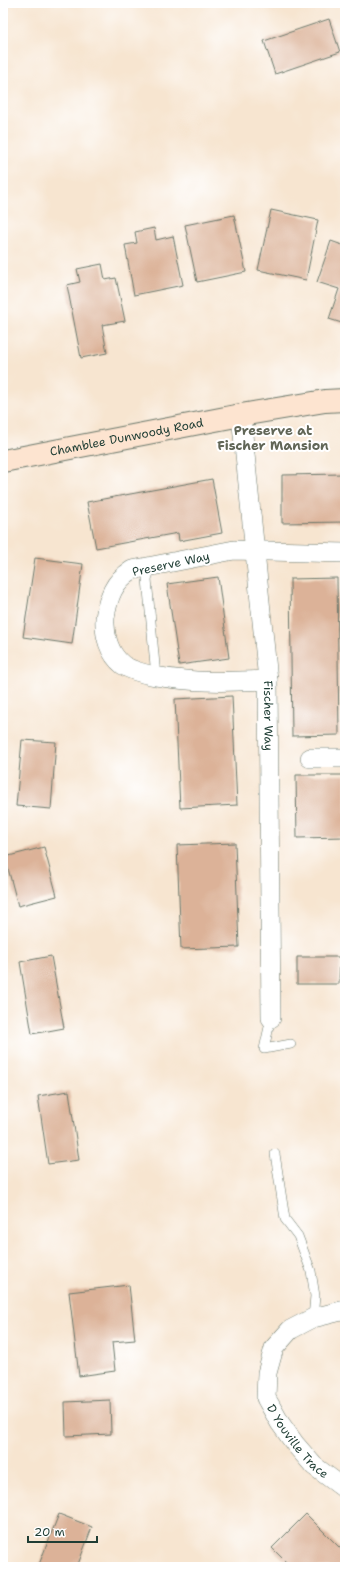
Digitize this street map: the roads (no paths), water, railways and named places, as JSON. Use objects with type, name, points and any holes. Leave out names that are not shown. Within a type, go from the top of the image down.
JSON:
[{"type":"street","name":"Chamblee Dunwoody Road","points":[[3,460],[241,415],[325,401],[345,400]]},
{"type":"street","name":"Fischer Way","points":[[241,415],[256,550],[268,680],[271,1018]]},
{"type":"street","name":"Preserve Way","points":[[268,680],[207,682],[168,679],[128,668],[116,658],[106,636],[105,624],[110,595],[123,576],[132,570],[234,550],[345,553]]},
{"type":"street","points":[[310,758],[345,758]]},
{"type":"street","name":"D Youville Trace","points":[[345,1310],[313,1318],[290,1330],[274,1348],[267,1373],[266,1398],[280,1423],[295,1444],[314,1466],[345,1489]]},
{"type":"lane","points":[[156,565],[146,579],[156,676]]},
{"type":"lane","points":[[271,1018],[264,1049],[291,1044]]},
{"type":"lane","points":[[275,1154],[285,1220],[298,1236],[312,1271],[315,1296],[313,1318]]},
{"type":"district","name":"Preserve at Fischer Mansion","points":[[273,438]]}]
